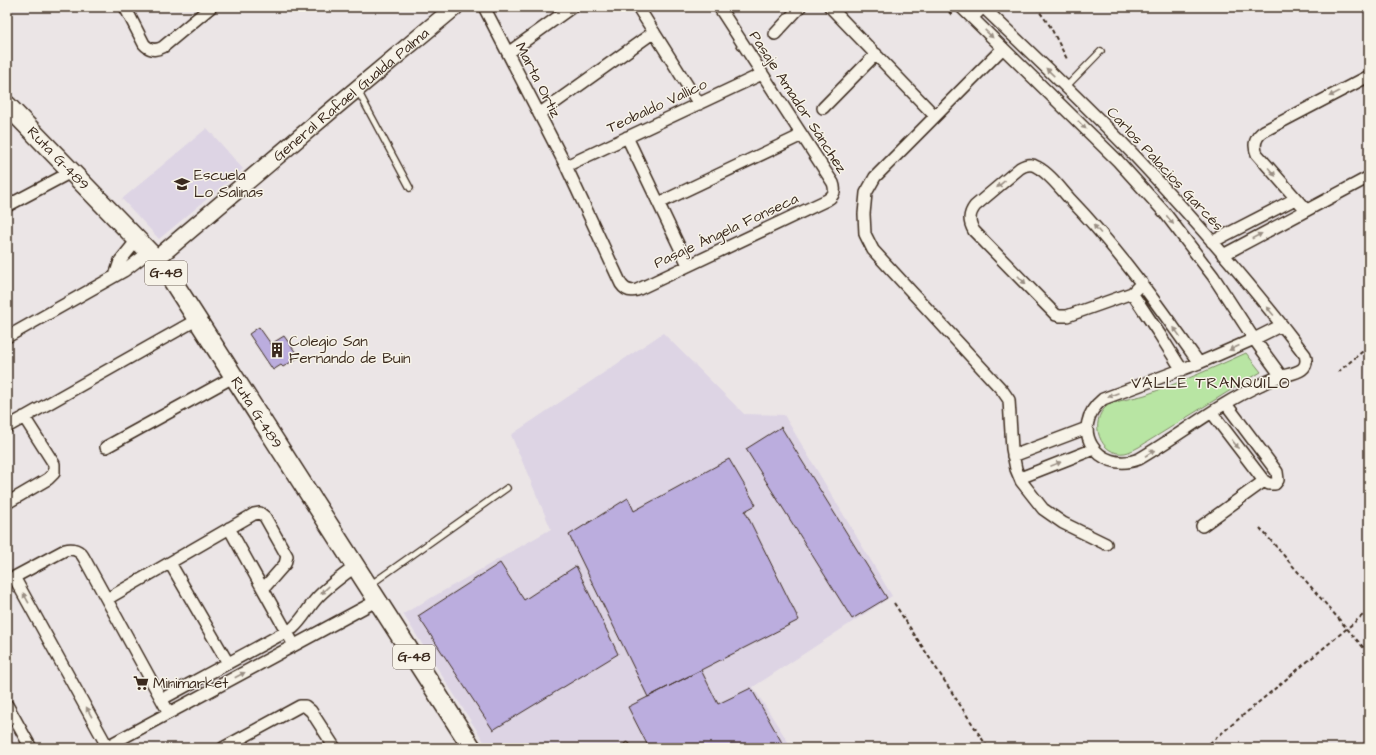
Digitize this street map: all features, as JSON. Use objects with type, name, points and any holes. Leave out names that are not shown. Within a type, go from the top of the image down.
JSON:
[{"type":"main road","name":"General Rafael Gualda Palma","points":[[147,250],[356,88],[455,7]]},
{"type":"main road","name":"Ruta G-489","points":[[7,105],[147,250],[170,277],[235,376],[472,748]]},
{"type":"street","points":[[125,7],[144,44],[146,47],[153,50],[163,47],[211,7]]},
{"type":"street","name":"Marta Ortiz","points":[[484,7],[566,166],[621,284],[628,290]]},
{"type":"street","points":[[508,53],[572,7]]},
{"type":"street","points":[[638,7],[699,104]]},
{"type":"street","name":"Pasaje Amador Sánchez","points":[[719,7],[833,183],[834,193]]},
{"type":"street","points":[[775,34],[800,7]]},
{"type":"street","points":[[830,7],[935,116]]},
{"type":"street","name":"Carlos Palacios Garcés","points":[[961,7],[972,18],[1118,161],[1165,213],[1213,276],[1254,339],[1281,376],[1300,371],[1305,366],[1306,359],[1282,325],[1212,242],[1132,154],[983,7],[972,18]]},
{"type":"street","points":[[539,114],[654,32]]},
{"type":"street","points":[[1003,48],[875,177],[866,193],[864,214],[865,234],[873,250],[1002,390],[1009,400],[1013,456],[1016,469],[1020,478],[1043,509],[1063,523],[1106,544]]},
{"type":"street","points":[[823,108],[876,54]]},
{"type":"street","name":"Teobaldo Vallico","points":[[566,166],[762,74]]},
{"type":"street","points":[[1306,210],[1294,199],[1257,154],[1255,144],[1258,136],[1264,131],[1369,76]]},
{"type":"street","points":[[659,204],[802,135]]},
{"type":"street","points":[[627,137],[688,265]]},
{"type":"street","points":[[1142,283],[1132,293],[1067,316],[1056,315],[974,231],[969,217],[971,211],[1020,168],[1029,165],[1034,166],[1047,175],[1075,204],[1120,256],[1142,283],[1199,363]]},
{"type":"street","points":[[7,206],[71,172]]},
{"type":"street","points":[[1223,255],[1369,177]]},
{"type":"street","name":"Pasaje Ángela Fonseca","points":[[628,290],[637,290],[827,200],[833,196],[834,193]]},
{"type":"street","points":[[1212,242],[1294,199]]},
{"type":"street","points":[[114,276],[120,261],[147,250]]},
{"type":"street","points":[[7,337],[114,276],[147,250]]},
{"type":"street","points":[[1132,293],[1182,370]]},
{"type":"street","points":[[7,427],[198,319]]},
{"type":"street","points":[[1281,376],[1249,390],[1134,461],[1119,463],[1100,455],[1094,449],[1088,437],[1087,428],[1090,415],[1093,408],[1103,399],[1199,363],[1282,325]]},
{"type":"street","points":[[106,447],[235,376]]},
{"type":"street","points":[[1212,413],[1264,481],[1269,484],[1274,484],[1278,480],[1277,472],[1226,404]]},
{"type":"street","points":[[7,503],[48,479],[54,472],[54,464],[24,417]]},
{"type":"street","points":[[1013,456],[1087,428]]},
{"type":"street","points":[[1020,478],[1094,449]]},
{"type":"street","points":[[1202,526],[1264,481]]},
{"type":"street","points":[[107,599],[229,528],[254,514],[260,513],[265,517],[287,556],[285,564],[264,588]]},
{"type":"street","points":[[229,528],[264,588],[294,645]]},
{"type":"street","points":[[169,713],[84,558],[76,550],[64,550],[11,579],[106,747],[169,713],[294,645],[373,593]]},
{"type":"street","points":[[170,563],[228,663]]},
{"type":"street","points":[[162,699],[298,623],[315,600],[328,587],[356,566]]},
{"type":"street","points":[[7,705],[31,748]]},
{"type":"street","points":[[223,748],[296,707],[304,706],[311,711],[335,748]]},
{"type":"lane","points":[[1065,87],[1101,51]]},
{"type":"lane","points":[[356,88],[410,188]]},
{"type":"lane","points":[[373,593],[507,488]]},
{"type":"path","points":[[944,7],[955,18]]},
{"type":"path","points":[[1036,7],[1050,26],[1068,61]]},
{"type":"path","points":[[1338,372],[1369,346]]},
{"type":"path","points":[[1260,528],[1369,654]]},
{"type":"path","points":[[894,603],[988,748]]},
{"type":"path","points":[[1204,748],[1369,610]]},
{"type":"shaded area","name":"Escuela Lo Salinas","points":[[207,128],[243,169],[159,239],[122,199]]},
{"type":"shaded area","points":[[663,333],[744,414],[784,415],[892,596],[753,687],[792,748],[488,748],[403,614],[551,529],[511,435]]},
{"type":"green space","points":[[1246,353],[1261,372],[1139,447],[1125,453],[1116,453],[1103,444],[1098,429],[1098,420],[1101,412],[1110,404],[1145,395]]},
{"type":"building","name":"Colegio San Fernando de Buin","points":[[259,327],[271,344],[284,336],[299,357],[283,367],[281,365],[273,370],[249,334]]},
{"type":"building","points":[[781,427],[887,598],[852,619],[746,449]]},
{"type":"building","points":[[729,459],[756,505],[745,511],[799,620],[648,697],[569,535],[628,498],[634,511]]},
{"type":"building","points":[[500,563],[524,600],[576,566],[618,654],[493,730],[418,616]]},
{"type":"building","points":[[701,670],[718,704],[751,688],[785,748],[649,748],[628,707]]},
{"type":"place","name":"Escuela Lo Salinas","points":[[182,184]]},
{"type":"place","name":"Colegio San Fernando de Buin","points":[[277,350]]},
{"type":"place","name":"Minimarket","points":[[141,683]]},
{"type":"district","name":"VALLE TRANQUILO","points":[[1211,383]]}]
